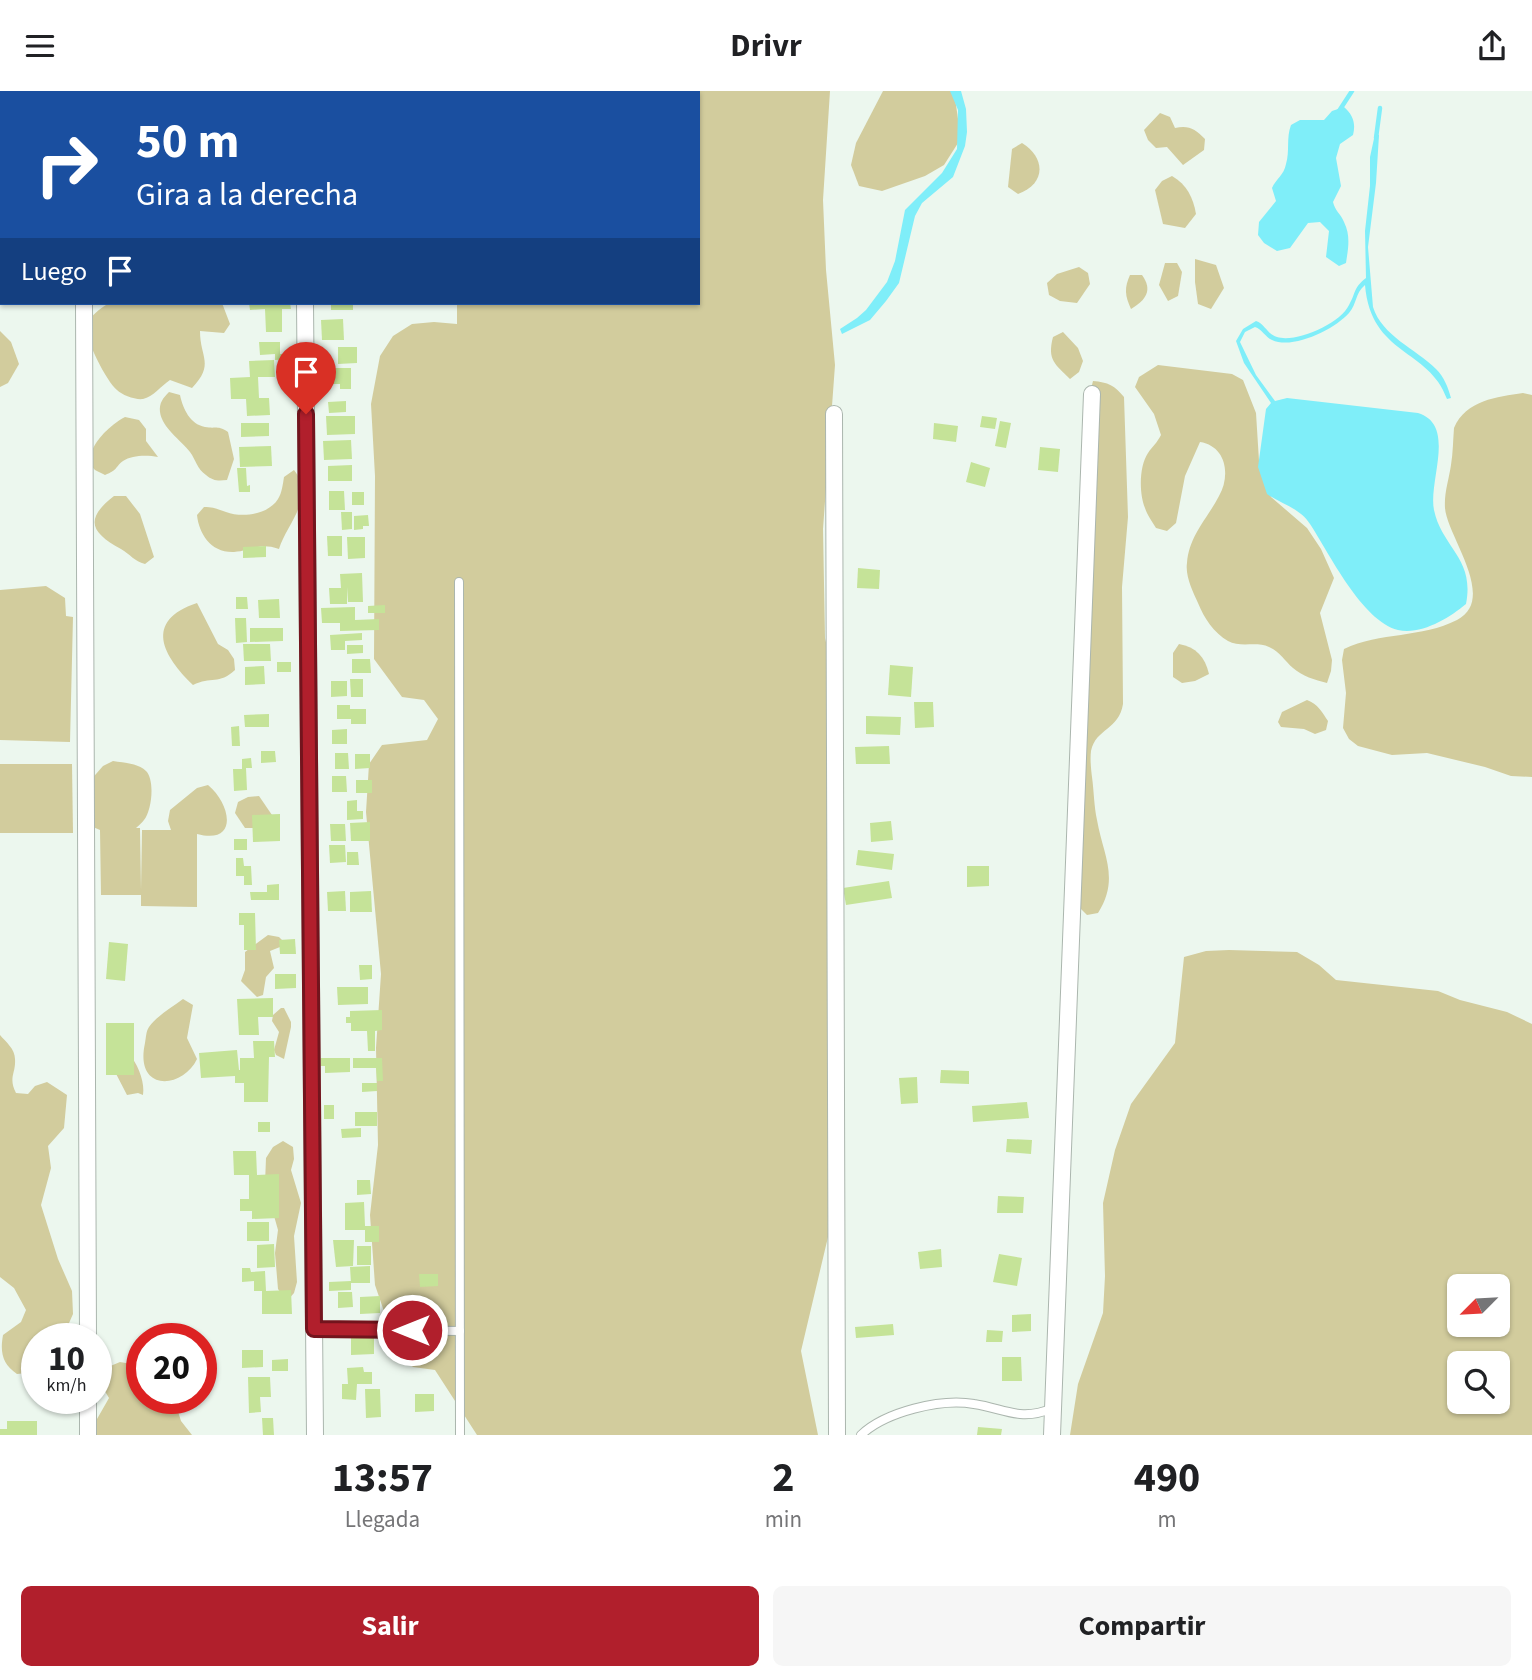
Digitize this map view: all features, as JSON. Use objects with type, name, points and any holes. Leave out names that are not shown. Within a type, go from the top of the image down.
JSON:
[{"type":"street","points":[[84,305],[88,1323]]},
{"type":"street","points":[[305,305],[316,1435]]},
{"type":"street","points":[[1052,1435],[1092,394]]},
{"type":"street","points":[[834,414],[838,1435]]},
{"type":"street","points":[[88,1414],[88,1435]]},
{"type":"lane","points":[[459,582],[460,1435]]},
{"type":"lane","points":[[314,1329],[460,1331]]},
{"type":"lane","points":[[861,1435],[869,1428],[908,1410],[943,1404],[971,1403],[1023,1415],[1036,1415],[1053,1408]]},
{"type":"shaded area","points":[[700,91],[830,91],[823,200],[835,365],[823,529],[825,638],[835,681],[834,1189],[828,1237],[801,1351],[818,1435],[477,1435],[435,1370],[413,1367],[394,1354],[390,1329],[375,1285],[370,1215],[378,1145],[376,1048],[381,974],[366,812],[369,764],[382,745],[427,740],[438,719],[424,700],[402,697],[374,659],[375,476],[371,404],[380,356],[393,336],[412,324],[457,324],[457,305],[700,305]]},
{"type":"shaded area","points":[[883,91],[954,91],[958,143],[944,165],[925,176],[882,191],[859,186],[851,165],[856,143]]},
{"type":"shaded area","points":[[1160,113],[1170,117],[1175,128],[1188,128],[1198,133],[1205,139],[1204,150],[1183,165],[1167,147],[1156,148],[1148,140],[1144,130]]},
{"type":"shaded area","points":[[1022,143],[1035,156],[1039,170],[1034,184],[1018,194],[1008,187],[1012,149]]},
{"type":"shaded area","points":[[1172,176],[1185,187],[1195,208],[1196,214],[1185,228],[1163,224],[1155,190],[1162,181]]},
{"type":"shaded area","points":[[1195,259],[1216,265],[1224,288],[1211,309],[1198,304]]},
{"type":"shaded area","points":[[1165,263],[1177,263],[1182,272],[1178,296],[1168,301],[1159,285]]},
{"type":"shaded area","points":[[1079,267],[1088,273],[1090,284],[1077,303],[1060,301],[1049,295],[1047,283],[1057,274]]},
{"type":"shaded area","points":[[1130,275],[1142,275],[1147,285],[1144,298],[1131,309],[1126,292]]},
{"type":"shaded area","points":[[106,305],[223,305],[230,324],[224,333],[200,331],[205,367],[192,388],[170,380],[150,396],[136,399],[117,390],[97,359],[87,332],[88,322]]},
{"type":"shaded area","points":[[0,331],[11,342],[19,364],[8,383],[0,387]]},
{"type":"shaded area","points":[[1063,332],[1078,348],[1083,361],[1079,372],[1070,379],[1056,365],[1051,351],[1053,337]]},
{"type":"shaded area","points":[[1158,365],[1232,374],[1243,380],[1256,413],[1259,461],[1271,497],[1307,528],[1321,549],[1334,578],[1320,613],[1332,660],[1327,683],[1300,673],[1269,647],[1228,641],[1206,620],[1200,609],[1188,578],[1188,553],[1223,488],[1224,463],[1216,449],[1200,442],[1185,476],[1176,523],[1167,531],[1156,528],[1148,516],[1142,495],[1142,472],[1148,453],[1161,435],[1154,414],[1135,387],[1139,377]]},
{"type":"shaded area","points":[[1093,381],[1111,385],[1124,397],[1128,517],[1122,587],[1123,704],[1117,719],[1098,738],[1091,751],[1096,815],[1108,867],[1108,889],[1098,913],[1087,915],[1079,907],[1087,405]]},
{"type":"shaded area","points":[[169,392],[180,395],[185,410],[195,423],[228,432],[234,459],[227,480],[213,479],[203,473],[190,452],[164,423],[160,406]]},
{"type":"shaded area","points":[[1523,393],[1532,395],[1532,777],[1511,776],[1427,753],[1392,755],[1358,746],[1349,739],[1343,728],[1346,693],[1342,660],[1344,649],[1372,640],[1444,626],[1457,620],[1468,610],[1473,598],[1472,583],[1445,508],[1454,428],[1466,411],[1483,401]]},
{"type":"shaded area","points":[[125,417],[139,420],[146,429],[146,441],[158,457],[131,458],[105,475],[95,470],[91,455],[105,432]]},
{"type":"shaded area","points":[[294,470],[300,480],[301,500],[279,549],[260,547],[234,552],[219,549],[208,541],[200,529],[197,515],[204,507],[239,515],[261,512],[278,499],[284,477]]},
{"type":"shaded area","points":[[114,496],[126,496],[140,514],[154,557],[145,564],[103,537],[95,526],[98,512]]},
{"type":"shaded area","points":[[46,586],[65,598],[66,616],[73,617],[70,742],[0,740],[0,590]]},
{"type":"shaded area","points":[[197,603],[218,644],[228,650],[234,659],[235,670],[219,679],[193,685],[167,651],[164,629],[169,619]]},
{"type":"shaded area","points":[[1179,644],[1199,654],[1209,674],[1195,681],[1182,683],[1173,677],[1173,653]]},
{"type":"shaded area","points":[[1307,700],[1322,711],[1328,721],[1326,730],[1315,734],[1304,729],[1281,727],[1278,722],[1282,712]]},
{"type":"shaded area","points":[[113,761],[139,766],[146,771],[151,781],[149,809],[136,828],[140,828],[141,890],[142,830],[171,830],[168,821],[170,810],[197,788],[208,785],[222,802],[226,812],[225,828],[220,834],[197,834],[197,907],[141,906],[141,895],[101,895],[100,830],[93,827],[89,782],[103,766]]},
{"type":"shaded area","points":[[0,764],[72,764],[73,833],[0,833]]},
{"type":"shaded area","points":[[259,796],[272,815],[256,828],[245,828],[235,813],[238,802]]},
{"type":"shaded area","points":[[268,935],[279,937],[283,941],[280,947],[270,951],[274,968],[266,977],[263,995],[257,997],[241,981],[245,970],[245,952]]},
{"type":"shaded area","points":[[1206,951],[1297,952],[1319,965],[1336,980],[1438,991],[1460,1000],[1507,1012],[1532,1024],[1532,1435],[1070,1435],[1078,1384],[1103,1313],[1103,1203],[1115,1150],[1131,1104],[1175,1043],[1184,957]]},
{"type":"shaded area","points":[[183,999],[193,1005],[187,1038],[197,1059],[181,1076],[162,1081],[153,1078],[147,1071],[144,1059],[147,1033],[156,1019]]},
{"type":"shaded area","points":[[284,1008],[291,1022],[284,1059],[276,1055],[274,1050],[279,1032],[272,1021],[273,1015]]},
{"type":"shaded area","points":[[0,1035],[15,1055],[12,1079],[16,1093],[28,1094],[35,1086],[47,1082],[67,1095],[64,1128],[48,1146],[51,1168],[41,1205],[58,1259],[72,1291],[73,1314],[69,1323],[21,1323],[21,1374],[17,1374],[5,1362],[2,1347],[3,1335],[21,1322],[26,1310],[14,1288],[0,1277]]},
{"type":"shaded area","points":[[132,1058],[141,1076],[143,1095],[127,1095],[112,1066]]},
{"type":"shaded area","points":[[283,1141],[293,1147],[291,1170],[301,1203],[294,1236],[297,1282],[294,1293],[287,1301],[278,1289],[275,1253],[278,1230],[265,1184],[266,1158],[273,1147]]},
{"type":"shaded area","points":[[126,1363],[126,1414],[179,1414],[192,1435],[91,1435],[100,1414],[112,1414],[112,1365]]},
{"type":"water","points":[[950,91],[961,91],[966,109],[967,132],[965,146],[953,177],[922,203],[915,216],[899,283],[870,320],[842,334],[840,329],[866,310],[887,282],[895,261],[905,210],[942,173],[957,149],[958,110]]},
{"type":"water","points":[[1344,107],[1352,116],[1354,127],[1353,135],[1340,144],[1336,158],[1341,186],[1333,202],[1344,222],[1348,237],[1346,263],[1339,266],[1326,257],[1329,231],[1320,222],[1308,223],[1290,248],[1277,251],[1264,243],[1258,235],[1259,222],[1276,201],[1272,188],[1285,168],[1291,125],[1300,120],[1324,120],[1332,111]]},
{"type":"water","points":[[1375,134],[1379,135],[1368,247],[1373,307],[1377,317],[1392,334],[1439,372],[1451,398],[1447,399],[1439,382],[1389,339],[1378,326],[1370,308],[1365,285],[1359,291],[1349,313],[1324,331],[1302,340],[1281,342],[1270,339],[1255,327],[1245,332],[1240,342],[1256,375],[1275,401],[1287,398],[1418,413],[1430,419],[1436,429],[1439,441],[1434,510],[1438,523],[1466,575],[1466,604],[1435,624],[1407,631],[1385,624],[1372,614],[1348,585],[1306,519],[1296,510],[1267,494],[1258,467],[1266,409],[1271,403],[1244,363],[1236,341],[1243,329],[1256,321],[1277,337],[1306,335],[1337,319],[1349,305],[1357,288],[1366,278],[1365,231],[1370,157]]},
{"type":"building","points":[[249,305],[290,305],[291,309],[282,309],[282,332],[266,332],[265,309],[250,310]]},
{"type":"building","points":[[331,305],[353,305],[353,310],[331,310]]},
{"type":"building","points":[[343,319],[344,340],[322,340],[321,320]]},
{"type":"building","points":[[259,342],[280,342],[280,354],[289,354],[289,359],[275,360],[275,354],[260,355]]},
{"type":"building","points":[[338,347],[357,347],[357,363],[338,364]]},
{"type":"building","points":[[274,360],[275,377],[258,377],[259,398],[269,398],[270,415],[247,416],[246,399],[231,399],[230,378],[250,377],[249,361]]},
{"type":"building","points":[[332,368],[351,368],[351,389],[340,389],[340,384],[333,384]]},
{"type":"building","points":[[346,401],[346,412],[329,413],[328,402]]},
{"type":"building","points":[[326,416],[355,416],[355,434],[327,435]]},
{"type":"building","points":[[982,416],[997,418],[995,429],[980,427]]},
{"type":"building","points":[[1000,421],[1011,423],[1006,448],[995,446]]},
{"type":"building","points":[[241,423],[269,423],[269,436],[241,437]]},
{"type":"building","points":[[934,423],[958,426],[956,442],[933,439]]},
{"type":"building","points":[[351,440],[352,459],[324,460],[323,441]]},
{"type":"building","points":[[271,446],[272,466],[240,467],[239,447]]},
{"type":"building","points":[[1040,447],[1060,449],[1058,472],[1038,470]]},
{"type":"building","points":[[971,462],[990,468],[985,487],[966,482]]},
{"type":"building","points":[[352,465],[352,481],[328,481],[328,466]]},
{"type":"building","points":[[237,468],[246,468],[250,492],[239,492]]},
{"type":"building","points":[[329,491],[344,491],[345,510],[329,510]]},
{"type":"building","points":[[352,492],[364,492],[364,505],[352,505]]},
{"type":"building","points":[[341,512],[352,512],[352,529],[342,530]]},
{"type":"building","points":[[368,515],[369,526],[354,530],[354,516]]},
{"type":"building","points":[[327,536],[342,536],[342,556],[328,556]]},
{"type":"building","points":[[347,537],[365,537],[365,558],[348,559]]},
{"type":"building","points":[[266,546],[266,557],[243,558],[243,547]]},
{"type":"building","points":[[858,568],[880,570],[879,589],[857,588]]},
{"type":"building","points":[[362,573],[363,602],[348,602],[347,587],[347,604],[330,604],[329,588],[341,588],[340,574]]},
{"type":"building","points":[[236,597],[247,597],[248,609],[236,609]]},
{"type":"building","points":[[279,599],[280,618],[259,618],[258,600]]},
{"type":"building","points":[[385,605],[385,613],[368,613],[368,606]]},
{"type":"building","points":[[355,607],[355,620],[379,619],[379,630],[340,631],[340,623],[322,623],[321,608]]},
{"type":"building","points":[[235,618],[246,618],[247,642],[236,643]]},
{"type":"building","points":[[250,628],[283,628],[283,641],[250,642]]},
{"type":"building","points":[[362,633],[362,640],[345,641],[345,650],[331,650],[330,635]]},
{"type":"building","points":[[243,644],[270,644],[271,661],[244,661]]},
{"type":"building","points":[[347,645],[363,645],[363,653],[347,654]]},
{"type":"building","points":[[352,659],[370,659],[371,673],[352,673]]},
{"type":"building","points":[[277,662],[291,662],[291,672],[277,672]]},
{"type":"building","points":[[890,665],[913,667],[911,697],[888,695]]},
{"type":"building","points":[[264,666],[265,684],[245,685],[245,667]]},
{"type":"building","points":[[350,679],[363,679],[363,697],[351,697]]},
{"type":"building","points":[[331,681],[347,681],[347,696],[331,697]]},
{"type":"building","points":[[914,702],[933,702],[934,727],[915,728]]},
{"type":"building","points":[[337,705],[350,705],[350,709],[366,709],[366,724],[351,724],[351,719],[337,719]]},
{"type":"building","points":[[269,714],[269,727],[245,727],[244,715]]},
{"type":"building","points":[[866,716],[901,717],[900,735],[866,734]]},
{"type":"building","points":[[239,726],[240,746],[232,746],[231,727]]},
{"type":"building","points":[[347,729],[347,744],[332,744],[332,730]]},
{"type":"building","points":[[889,746],[890,764],[856,764],[855,747]]},
{"type":"building","points":[[261,751],[275,751],[276,762],[261,763]]},
{"type":"building","points":[[335,753],[348,753],[349,769],[335,769]]},
{"type":"building","points":[[355,754],[370,754],[370,768],[355,769]]},
{"type":"building","points":[[251,758],[252,768],[246,768],[247,790],[234,791],[233,769],[242,769],[242,759]]},
{"type":"building","points":[[332,776],[346,776],[347,792],[332,792]]},
{"type":"building","points":[[356,780],[372,780],[372,793],[356,793]]},
{"type":"building","points":[[357,800],[357,811],[363,811],[363,819],[347,820],[347,801]]},
{"type":"building","points":[[280,814],[280,841],[253,842],[252,815]]},
{"type":"building","points":[[891,821],[893,840],[871,842],[870,823]]},
{"type":"building","points":[[370,822],[370,841],[351,841],[350,823]]},
{"type":"building","points":[[330,824],[345,824],[346,841],[331,841]]},
{"type":"building","points":[[234,839],[247,839],[247,850],[234,850]]},
{"type":"building","points":[[329,845],[345,845],[346,862],[330,863]]},
{"type":"building","points":[[858,850],[894,854],[892,870],[856,865]]},
{"type":"building","points":[[347,852],[358,852],[359,865],[347,865]]},
{"type":"building","points":[[236,858],[243,858],[244,866],[251,866],[252,885],[244,885],[244,876],[236,876]]},
{"type":"building","points":[[967,866],[989,866],[989,886],[967,887]]},
{"type":"building","points":[[889,881],[892,898],[846,905],[843,888]]},
{"type":"building","points":[[279,884],[279,900],[251,900],[250,892],[267,892],[267,885]]},
{"type":"building","points":[[345,891],[346,911],[328,911],[327,892]]},
{"type":"building","points":[[371,891],[372,912],[350,912],[350,892]]},
{"type":"building","points":[[239,913],[255,913],[256,950],[244,950],[244,925],[239,925]]},
{"type":"building","points":[[295,939],[296,954],[280,954],[279,940]]},
{"type":"building","points":[[109,942],[128,944],[125,981],[106,979]]},
{"type":"building","points":[[359,965],[372,965],[372,979],[360,980]]},
{"type":"building","points":[[275,974],[296,974],[296,988],[275,989]]},
{"type":"building","points":[[337,987],[368,987],[368,1004],[338,1005]]},
{"type":"building","points":[[273,998],[273,1017],[258,1017],[259,1035],[239,1035],[237,999]]},
{"type":"building","points":[[382,1010],[382,1030],[375,1031],[375,1051],[368,1051],[367,1031],[351,1031],[351,1023],[346,1023],[346,1017],[350,1017],[350,1011]]},
{"type":"building","points":[[106,1023],[134,1023],[134,1075],[106,1075]]},
{"type":"building","points":[[253,1041],[274,1041],[275,1057],[269,1057],[268,1102],[244,1102],[244,1083],[235,1083],[235,1076],[201,1078],[199,1053],[237,1050],[240,1070],[240,1058],[254,1058]]},
{"type":"building","points":[[319,1058],[350,1058],[350,1072],[325,1073],[325,1066],[319,1066]]},
{"type":"building","points":[[353,1058],[382,1058],[383,1081],[377,1081],[376,1068],[353,1068]]},
{"type":"building","points":[[941,1070],[969,1071],[969,1084],[940,1083]]},
{"type":"building","points":[[917,1077],[918,1103],[901,1104],[899,1078]]},
{"type":"building","points":[[362,1083],[377,1083],[377,1091],[362,1092]]},
{"type":"building","points":[[1027,1102],[1029,1118],[973,1122],[972,1106]]},
{"type":"building","points":[[324,1105],[334,1105],[334,1119],[324,1119]]},
{"type":"building","points":[[355,1112],[377,1112],[377,1126],[355,1126]]},
{"type":"building","points":[[258,1122],[270,1122],[270,1132],[258,1132]]},
{"type":"building","points":[[361,1128],[361,1137],[342,1138],[341,1129]]},
{"type":"building","points":[[1007,1139],[1032,1140],[1031,1154],[1006,1152]]},
{"type":"building","points":[[233,1151],[256,1151],[257,1175],[279,1174],[279,1218],[252,1219],[252,1211],[240,1211],[240,1199],[249,1199],[249,1175],[234,1175]]},
{"type":"building","points":[[357,1180],[370,1180],[371,1194],[357,1195]]},
{"type":"building","points":[[998,1196],[1024,1197],[1023,1213],[997,1213]]},
{"type":"building","points":[[364,1202],[365,1226],[379,1226],[379,1242],[365,1242],[365,1230],[345,1230],[345,1203]]},
{"type":"building","points":[[247,1222],[269,1222],[269,1241],[247,1241]]},
{"type":"building","points":[[333,1240],[354,1240],[353,1266],[336,1267]]},
{"type":"building","points":[[274,1244],[275,1267],[257,1268],[257,1245]]},
{"type":"building","points":[[357,1246],[371,1246],[371,1265],[357,1265]]},
{"type":"building","points":[[941,1249],[942,1267],[920,1269],[918,1252]]},
{"type":"building","points":[[999,1254],[1022,1258],[1017,1286],[993,1282]]},
{"type":"building","points":[[370,1266],[370,1283],[351,1283],[350,1267]]},
{"type":"building","points":[[242,1268],[250,1268],[251,1272],[265,1271],[266,1291],[291,1290],[292,1314],[262,1314],[262,1291],[254,1291],[254,1281],[242,1282]]},
{"type":"building","points":[[419,1274],[438,1274],[438,1286],[420,1287]]},
{"type":"building","points":[[351,1281],[351,1290],[329,1291],[329,1282]]},
{"type":"building","points":[[338,1292],[352,1292],[353,1307],[338,1308]]},
{"type":"building","points":[[380,1296],[380,1313],[360,1314],[360,1297]]},
{"type":"building","points":[[1031,1314],[1031,1331],[1012,1332],[1012,1315]]},
{"type":"building","points":[[893,1324],[894,1335],[856,1338],[855,1327]]},
{"type":"building","points":[[987,1330],[1003,1331],[1002,1342],[986,1342]]},
{"type":"building","points":[[351,1338],[374,1338],[374,1354],[351,1355]]},
{"type":"building","points":[[242,1350],[263,1350],[263,1367],[242,1368]]},
{"type":"building","points":[[1002,1357],[1021,1357],[1022,1381],[1002,1381]]},
{"type":"building","points":[[288,1359],[288,1371],[272,1371],[272,1360]]},
{"type":"building","points":[[363,1367],[364,1372],[372,1372],[372,1384],[357,1384],[356,1400],[342,1399],[342,1384],[348,1384],[347,1368]]},
{"type":"building","points":[[248,1377],[270,1377],[271,1397],[260,1397],[261,1412],[249,1413]]},
{"type":"building","points":[[365,1389],[380,1389],[381,1417],[366,1418]]},
{"type":"building","points":[[415,1394],[434,1394],[434,1411],[415,1412]]},
{"type":"building","points":[[262,1418],[273,1418],[274,1435],[263,1435]]},
{"type":"building","points":[[7,1421],[37,1421],[37,1435],[0,1435],[0,1429],[7,1429]]},
{"type":"building","points":[[978,1427],[1002,1429],[1001,1435],[977,1435]]},
{"type":"waterway","points":[[1339,111],[1352,91]]},
{"type":"waterway","points":[[1376,138],[1380,108]]},
{"type":"route","points":[[306,414],[314,1329],[412,1330]]}]
